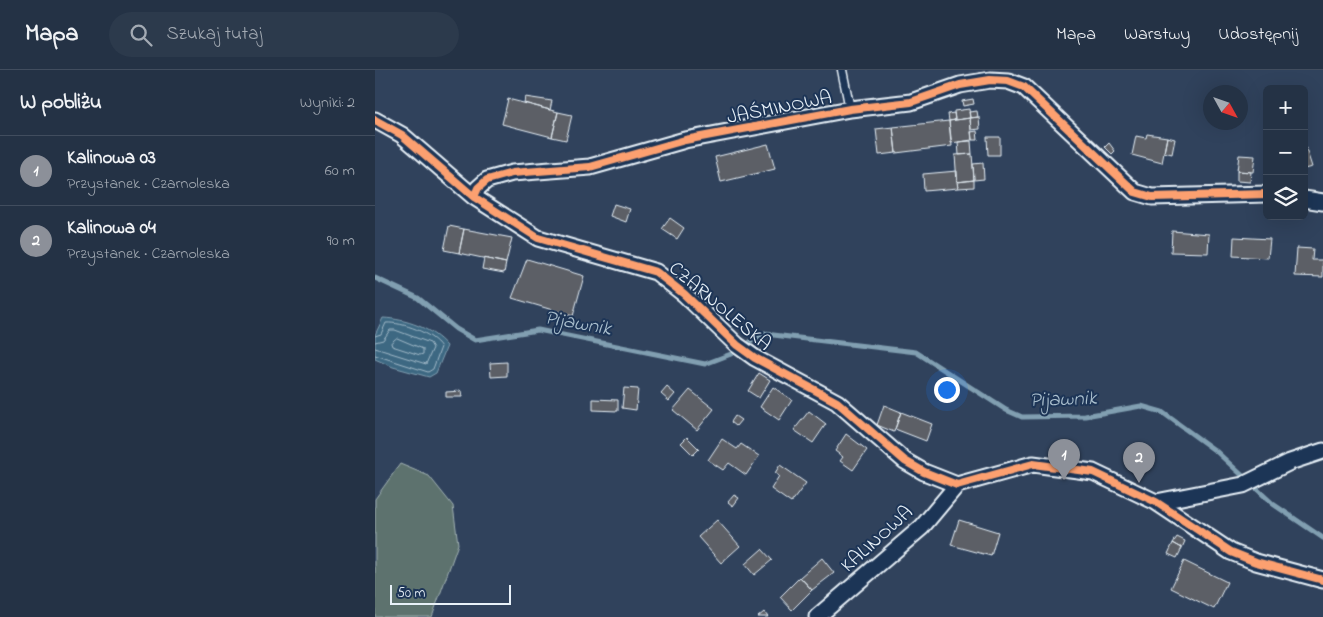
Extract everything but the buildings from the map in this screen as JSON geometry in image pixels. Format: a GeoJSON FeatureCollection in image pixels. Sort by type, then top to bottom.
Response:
{"type":"FeatureCollection","features":[{"type":"Feature","properties":{"kind":"street","name":"JAŚMINOWA"},"geometry":{"type":"LineString","coordinates":[[474,197],[478,188],[487,180],[511,174],[590,167],[685,140],[850,109],[911,102],[960,85],[990,80],[1008,81],[1024,87],[1135,192],[1153,197],[1263,194]]}},
{"type":"Feature","properties":{"kind":"street","name":"CZARNOLESKA"},"geometry":{"type":"LineString","coordinates":[[375,120],[402,136],[474,197],[538,238],[656,272],[684,294],[737,345],[755,358],[837,402],[905,461],[924,472],[957,485]]}},
{"type":"Feature","properties":{"kind":"street"},"geometry":{"type":"LineString","coordinates":[[1308,200],[1323,202]]}},
{"type":"Feature","properties":{"kind":"street"},"geometry":{"type":"LineString","coordinates":[[1155,502],[1243,485],[1290,462],[1323,451]]}},
{"type":"Feature","properties":{"kind":"street"},"geometry":{"type":"LineString","coordinates":[[957,485],[1033,464],[1093,472],[1155,502],[1231,552],[1256,562],[1323,580]]}},
{"type":"Feature","properties":{"kind":"street","name":"KALINOWA"},"geometry":{"type":"LineString","coordinates":[[817,617],[921,527],[957,485]]}},
{"type":"Feature","properties":{"kind":"lane"},"geometry":{"type":"LineString","coordinates":[[842,70],[850,109]]}},
{"type":"Feature","properties":{"kind":"green space"},"geometry":{"type":"Polygon","coordinates":[[[400,464],[429,476],[453,506],[458,544],[432,617],[375,617],[375,499],[400,464]]]}},
{"type":"Feature","properties":{"kind":"water"},"geometry":{"type":"Polygon","coordinates":[[[383,318],[401,320],[426,329],[447,346],[436,373],[429,377],[393,367],[375,359],[375,335],[383,318]]]}},
{"type":"Feature","properties":{"kind":"waterway","name":"Pijawnik"},"geometry":{"type":"LineString","coordinates":[[375,278],[418,298],[456,329],[475,340],[538,330],[705,364],[731,354]]}},
{"type":"Feature","properties":{"kind":"waterway","name":"Pijawnik"},"geometry":{"type":"LineString","coordinates":[[750,342],[765,334],[916,352],[1006,410],[1022,417],[1085,416],[1141,406],[1162,412],[1217,452],[1273,504],[1323,538]]}},
{"type":"Feature","properties":{"kind":"cycle path"},"geometry":{"type":"LineString","coordinates":[[474,197],[478,188],[487,180],[512,173],[590,167],[685,140],[850,109],[911,102],[960,85],[990,80],[1008,81],[1024,87],[1135,192],[1152,197],[1263,194]]}},
{"type":"Feature","properties":{"kind":"cycle path"},"geometry":{"type":"LineString","coordinates":[[375,120],[402,135],[474,197],[538,238],[656,272],[684,294],[737,345],[755,358],[837,402],[905,461],[924,472],[957,485],[1033,464],[1093,472],[1156,502],[1231,552],[1256,562],[1323,580]]}},
{"type":"Feature","properties":{"kind":"place","name":"Kalinowa 03"},"geometry":{"type":"Point","coordinates":[1064,480]}},
{"type":"Feature","properties":{"kind":"place","name":"Kalinowa 04"},"geometry":{"type":"Point","coordinates":[1139,483]}}]}
